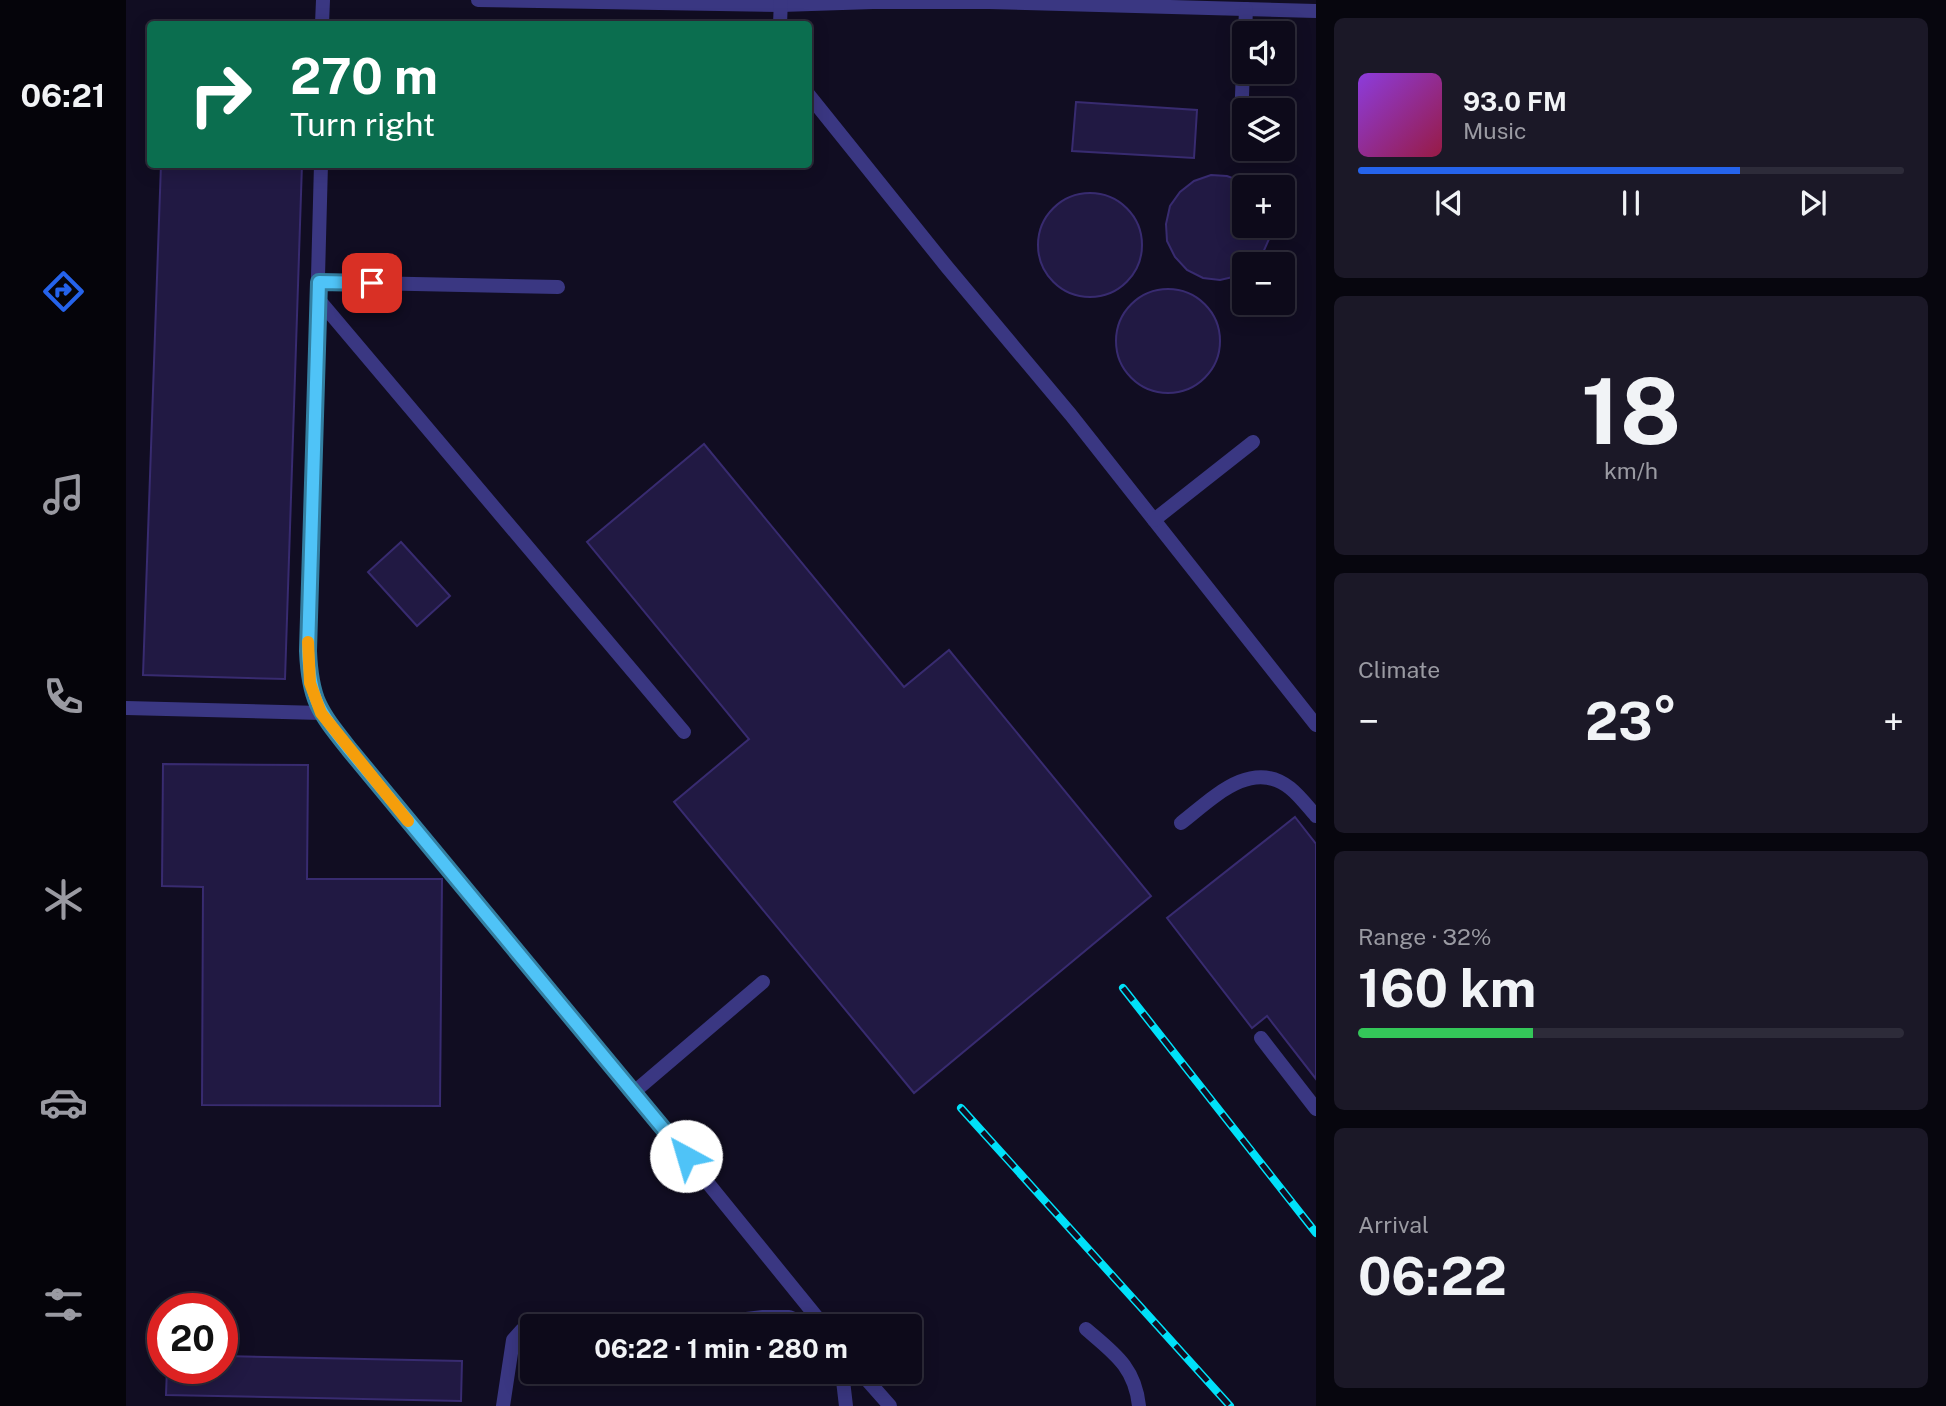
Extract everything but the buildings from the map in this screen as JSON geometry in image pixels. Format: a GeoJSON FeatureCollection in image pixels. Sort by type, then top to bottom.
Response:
{"type":"FeatureCollection","features":[{"type":"Feature","properties":{"kind":"lane"},"geometry":{"type":"LineString","coordinates":[[323,0],[323,21]]}},
{"type":"Feature","properties":{"kind":"lane"},"geometry":{"type":"LineString","coordinates":[[478,0],[989,2],[1316,11]]}},
{"type":"Feature","properties":{"kind":"lane"},"geometry":{"type":"LineString","coordinates":[[780,21],[781,2]]}},
{"type":"Feature","properties":{"kind":"lane"},"geometry":{"type":"LineString","coordinates":[[1246,9],[1246,21]]}},
{"type":"Feature","properties":{"kind":"lane"},"geometry":{"type":"LineString","coordinates":[[812,98],[1154,520],[1311,708],[1316,725]]}},
{"type":"Feature","properties":{"kind":"lane"},"geometry":{"type":"LineString","coordinates":[[321,168],[308,651],[310,683],[321,713],[814,1314]]}},
{"type":"Feature","properties":{"kind":"lane"},"geometry":{"type":"LineString","coordinates":[[319,282],[558,287]]}},
{"type":"Feature","properties":{"kind":"lane"},"geometry":{"type":"LineString","coordinates":[[319,300],[684,732]]}},
{"type":"Feature","properties":{"kind":"lane"},"geometry":{"type":"LineString","coordinates":[[1154,520],[1252,442]]}},
{"type":"Feature","properties":{"kind":"lane"},"geometry":{"type":"LineString","coordinates":[[126,708],[321,713]]}},
{"type":"Feature","properties":{"kind":"lane"},"geometry":{"type":"LineString","coordinates":[[1181,824],[1237,782],[1257,776],[1279,781],[1316,816]]}},
{"type":"Feature","properties":{"kind":"lane"},"geometry":{"type":"LineString","coordinates":[[634,1092],[763,982]]}},
{"type":"Feature","properties":{"kind":"lane"},"geometry":{"type":"LineString","coordinates":[[1261,1038],[1316,1109]]}},
{"type":"Feature","properties":{"kind":"lane"},"geometry":{"type":"LineString","coordinates":[[1086,1329],[1126,1365],[1133,1377],[1139,1406]]}},
{"type":"Feature","properties":{"kind":"lane"},"geometry":{"type":"LineString","coordinates":[[503,1406],[513,1339],[520,1332]]}},
{"type":"Feature","properties":{"kind":"lane"},"geometry":{"type":"LineString","coordinates":[[843,1384],[846,1406]]}},
{"type":"Feature","properties":{"kind":"lane"},"geometry":{"type":"LineString","coordinates":[[871,1384],[890,1406]]}},
{"type":"Feature","properties":{"kind":"railway"},"geometry":{"type":"LineString","coordinates":[[1123,988],[1316,1233]]}},
{"type":"Feature","properties":{"kind":"railway"},"geometry":{"type":"LineString","coordinates":[[961,1108],[1230,1406]]}},
{"type":"Feature","properties":{"kind":"slow traffic"},"geometry":{"type":"LineString","coordinates":[[308,642],[310,683],[321,713],[408,821]]}},
{"type":"Feature","properties":{"kind":"route"},"geometry":{"type":"LineString","coordinates":[[372,283],[319,282],[308,651],[314,699],[321,713],[349,749],[686,1156]]}}]}
